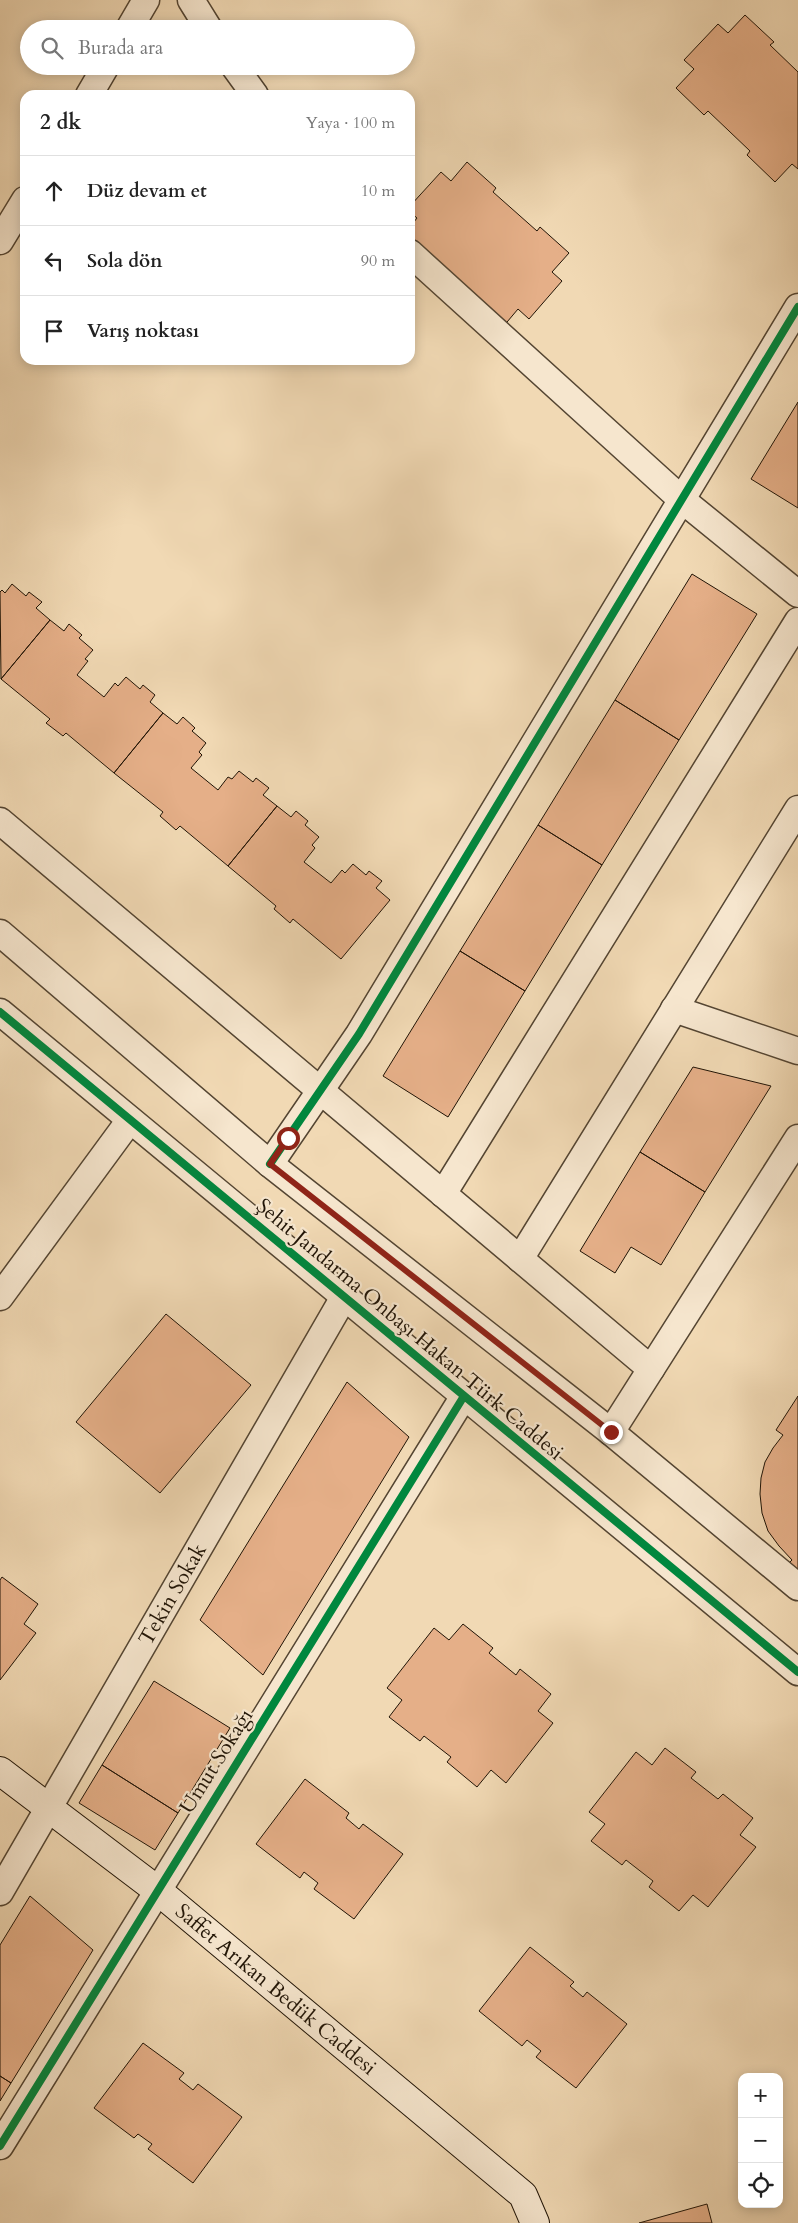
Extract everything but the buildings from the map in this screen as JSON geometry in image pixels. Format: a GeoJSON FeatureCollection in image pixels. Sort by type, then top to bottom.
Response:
{"type":"FeatureCollection","features":[{"type":"Feature","properties":{"kind":"street"},"geometry":{"type":"LineString","coordinates":[[134,20],[146,0]]}},
{"type":"Feature","properties":{"kind":"street"},"geometry":{"type":"LineString","coordinates":[[192,0],[204,20]]}},
{"type":"Feature","properties":{"kind":"street"},"geometry":{"type":"LineString","coordinates":[[91,90],[100,75]]}},
{"type":"Feature","properties":{"kind":"street"},"geometry":{"type":"LineString","coordinates":[[241,75],[251,90]]}},
{"type":"Feature","properties":{"kind":"street"},"geometry":{"type":"LineString","coordinates":[[0,241],[20,208]]}},
{"type":"Feature","properties":{"kind":"street"},"geometry":{"type":"LineString","coordinates":[[415,258],[681,499],[798,594]]}},
{"type":"Feature","properties":{"kind":"street"},"geometry":{"type":"LineString","coordinates":[[270,1164],[359,1034],[798,307]]}},
{"type":"Feature","properties":{"kind":"street"},"geometry":{"type":"LineString","coordinates":[[443,1194],[798,621]]}},
{"type":"Feature","properties":{"kind":"street"},"geometry":{"type":"LineString","coordinates":[[520,1258],[798,809]]}},
{"type":"Feature","properties":{"kind":"street"},"geometry":{"type":"LineString","coordinates":[[0,821],[651,1369]]}},
{"type":"Feature","properties":{"kind":"street","name":"Şehit Jandarma Onbaşı Hakan Türk Caddesi"},"geometry":{"type":"LineString","coordinates":[[0,933],[270,1164],[611,1432],[798,1586]]}},
{"type":"Feature","properties":{"kind":"street"},"geometry":{"type":"LineString","coordinates":[[674,1009],[798,1051]]}},
{"type":"Feature","properties":{"kind":"street","name":"Şehit Jandarma Onbaşı Hakan Türk Caddesi"},"geometry":{"type":"LineString","coordinates":[[0,1012],[798,1672]]}},
{"type":"Feature","properties":{"kind":"street"},"geometry":{"type":"LineString","coordinates":[[0,1297],[130,1120]]}},
{"type":"Feature","properties":{"kind":"street"},"geometry":{"type":"LineString","coordinates":[[611,1432],[798,1138]]}},
{"type":"Feature","properties":{"kind":"street","name":"Tekin Sokak"},"geometry":{"type":"LineString","coordinates":[[0,1892],[344,1297]]}},
{"type":"Feature","properties":{"kind":"street","name":"Umut Sokağı"},"geometry":{"type":"LineString","coordinates":[[0,2146],[464,1396]]}},
{"type":"Feature","properties":{"kind":"street","name":"Saffet Arıkan Bedük Caddesi"},"geometry":{"type":"LineString","coordinates":[[0,1770],[157,1890],[523,2194],[535,2223]]}},
{"type":"Feature","properties":{"kind":"cycle path"},"geometry":{"type":"LineString","coordinates":[[270,1164],[359,1034],[798,307]]}},
{"type":"Feature","properties":{"kind":"cycle path"},"geometry":{"type":"LineString","coordinates":[[0,1012],[798,1672]]}},
{"type":"Feature","properties":{"kind":"cycle path"},"geometry":{"type":"LineString","coordinates":[[0,2146],[464,1396]]}},
{"type":"Feature","properties":{"kind":"route"},"geometry":{"type":"LineString","coordinates":[[288,1138],[270,1164],[611,1432]]}}]}
